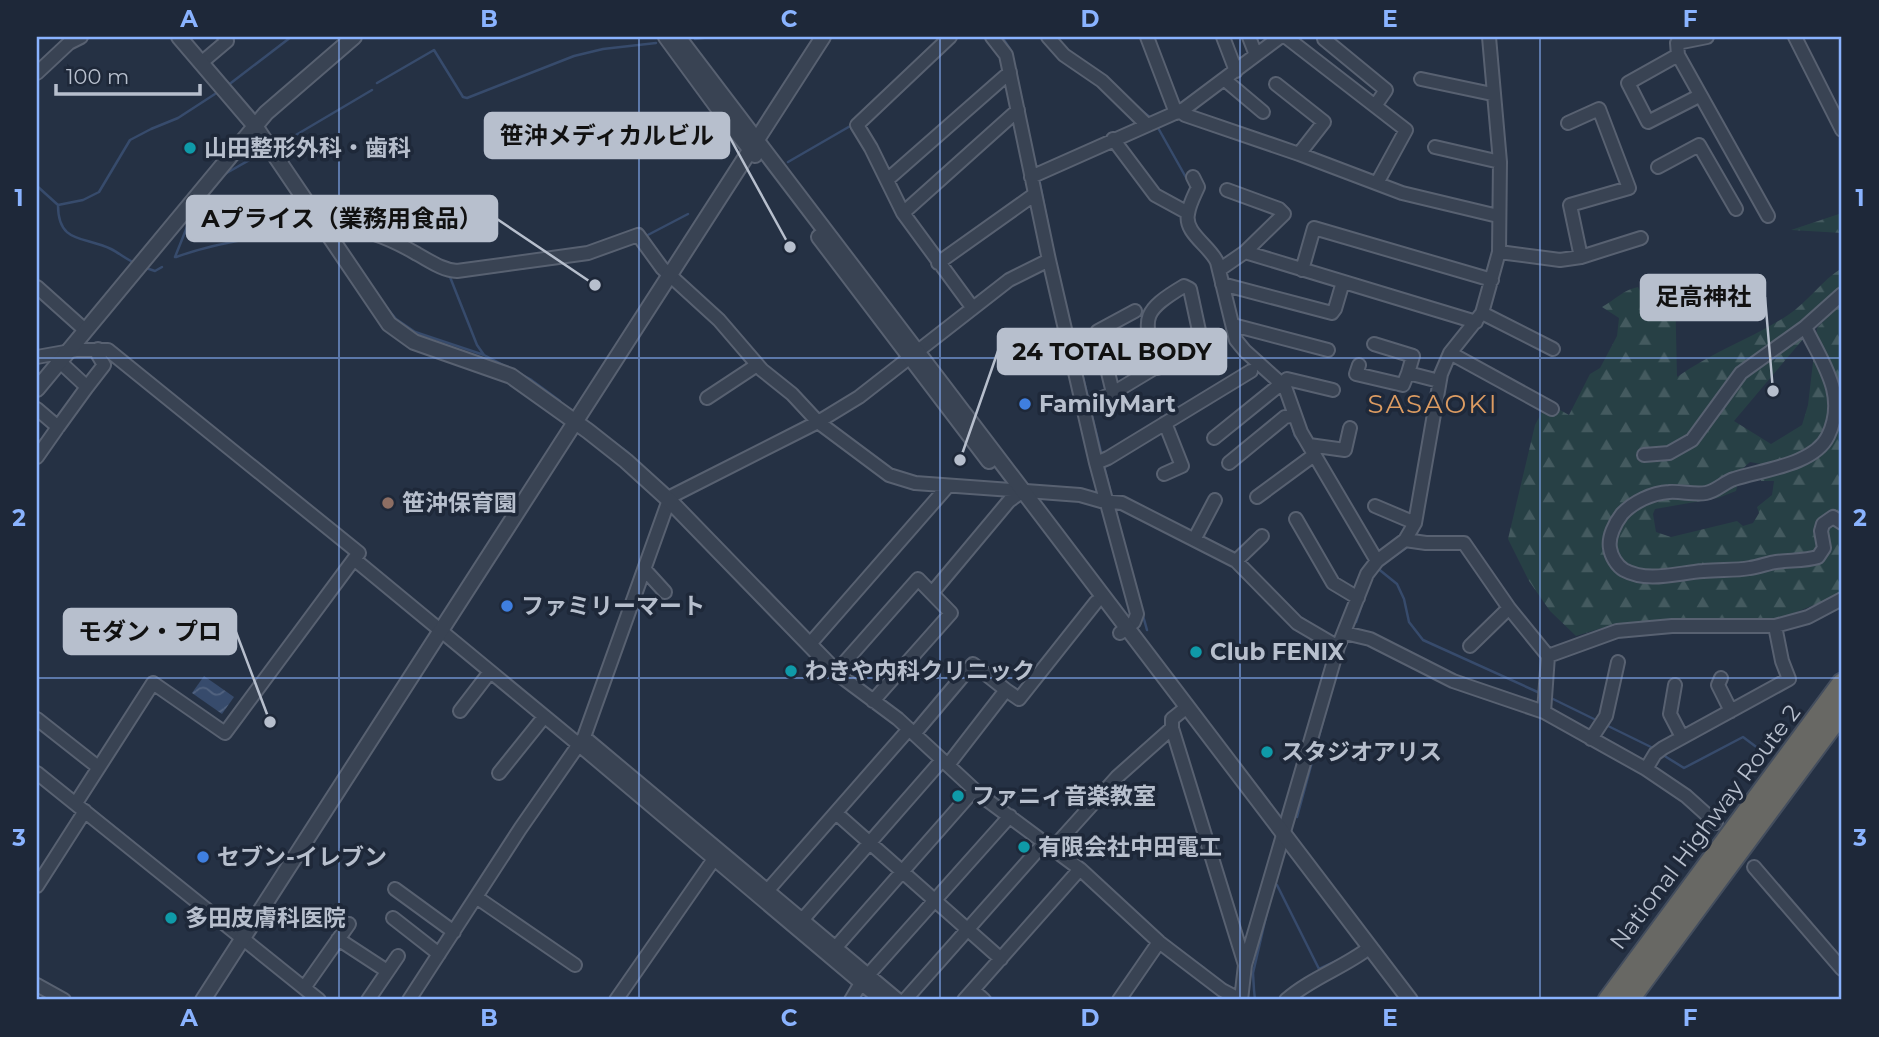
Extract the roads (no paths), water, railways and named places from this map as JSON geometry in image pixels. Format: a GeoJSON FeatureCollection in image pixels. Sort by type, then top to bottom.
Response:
{"type":"FeatureCollection","features":[{"type":"Feature","properties":{"kind":"highway","name":"National Highway Route 2"},"geometry":{"type":"LineString","coordinates":[[1629,1000],[1656,949],[1842,683]]}},
{"type":"Feature","properties":{"kind":"highway","name":"National Highway Route 2"},"geometry":{"type":"LineString","coordinates":[[1608,1000],[1656,949],[1842,714]]}},
{"type":"Feature","properties":{"kind":"highway"},"geometry":{"type":"LineString","coordinates":[[1641,1000],[1781,810],[1842,714]]}},
{"type":"Feature","properties":{"kind":"highway"},"geometry":{"type":"LineString","coordinates":[[1596,1000],[1740,807],[1765,776],[1785,762]]}},
{"type":"Feature","properties":{"kind":"street"},"geometry":{"type":"LineString","coordinates":[[37,73],[69,43],[81,37]]}},
{"type":"Feature","properties":{"kind":"street"},"geometry":{"type":"LineString","coordinates":[[179,37],[255,126],[389,324],[415,342],[511,376],[626,461],[669,500],[838,673],[912,731],[974,790],[1080,869],[1159,942],[1222,990],[1241,1000],[1245,965],[1338,647],[1357,598],[1375,564],[1405,540],[1415,523],[1439,381],[1453,355],[1483,317],[1502,252],[1498,216],[1500,162],[1489,37]]}},
{"type":"Feature","properties":{"kind":"street"},"geometry":{"type":"LineString","coordinates":[[201,63],[228,41],[224,37]]}},
{"type":"Feature","properties":{"kind":"street"},"geometry":{"type":"LineString","coordinates":[[37,389],[266,113],[355,37]]}},
{"type":"Feature","properties":{"kind":"street"},"geometry":{"type":"LineString","coordinates":[[666,37],[754,146]]}},
{"type":"Feature","properties":{"kind":"street"},"geometry":{"type":"LineString","coordinates":[[678,37],[797,208],[913,354],[1282,839],[1366,951],[1398,1000]]}},
{"type":"Feature","properties":{"kind":"street"},"geometry":{"type":"LineString","coordinates":[[203,1000],[823,37]]}},
{"type":"Feature","properties":{"kind":"street"},"geometry":{"type":"LineString","coordinates":[[950,37],[857,125],[903,213],[972,307]]}},
{"type":"Feature","properties":{"kind":"street"},"geometry":{"type":"LineString","coordinates":[[992,37],[1006,55],[1035,175],[1035,194],[1049,260],[1088,406],[1107,500],[1137,614],[1136,619],[1123,631]]}},
{"type":"Feature","properties":{"kind":"street"},"geometry":{"type":"LineString","coordinates":[[1048,37],[1064,55],[1152,122]]}},
{"type":"Feature","properties":{"kind":"street"},"geometry":{"type":"LineString","coordinates":[[1147,37],[1178,112],[1402,193],[1498,216]]}},
{"type":"Feature","properties":{"kind":"street"},"geometry":{"type":"LineString","coordinates":[[1223,37],[1236,71]]}},
{"type":"Feature","properties":{"kind":"street"},"geometry":{"type":"LineString","coordinates":[[1249,37],[1256,55]]}},
{"type":"Feature","properties":{"kind":"street"},"geometry":{"type":"LineString","coordinates":[[1035,175],[1178,112],[1280,37]]}},
{"type":"Feature","properties":{"kind":"street"},"geometry":{"type":"LineString","coordinates":[[1286,37],[1406,130],[1377,184]]}},
{"type":"Feature","properties":{"kind":"street"},"geometry":{"type":"LineString","coordinates":[[1707,37],[1677,43],[1678,55],[1768,216]]}},
{"type":"Feature","properties":{"kind":"street"},"geometry":{"type":"LineString","coordinates":[[1795,37],[1842,130]]}},
{"type":"Feature","properties":{"kind":"street"},"geometry":{"type":"LineString","coordinates":[[1324,39],[1387,90],[1376,106]]}},
{"type":"Feature","properties":{"kind":"street"},"geometry":{"type":"LineString","coordinates":[[1678,55],[1628,83],[1643,113],[1648,122],[1699,96]]}},
{"type":"Feature","properties":{"kind":"street"},"geometry":{"type":"LineString","coordinates":[[887,180],[1010,72]]}},
{"type":"Feature","properties":{"kind":"street"},"geometry":{"type":"LineString","coordinates":[[1421,79],[1492,94]]}},
{"type":"Feature","properties":{"kind":"street"},"geometry":{"type":"LineString","coordinates":[[1225,80],[1263,112]]}},
{"type":"Feature","properties":{"kind":"street"},"geometry":{"type":"LineString","coordinates":[[1276,83],[1325,122],[1299,154]]}},
{"type":"Feature","properties":{"kind":"street"},"geometry":{"type":"LineString","coordinates":[[1568,122],[1599,109],[1629,188],[1570,205],[1581,257]]}},
{"type":"Feature","properties":{"kind":"street"},"geometry":{"type":"LineString","coordinates":[[903,213],[1018,110]]}},
{"type":"Feature","properties":{"kind":"street"},"geometry":{"type":"LineString","coordinates":[[1658,167],[1720,134]]}},
{"type":"Feature","properties":{"kind":"street"},"geometry":{"type":"LineString","coordinates":[[1113,139],[1154,195],[1184,211],[1188,225],[1214,255],[1240,346],[1278,386],[1285,387],[1290,416],[1375,564]]}},
{"type":"Feature","properties":{"kind":"street"},"geometry":{"type":"LineString","coordinates":[[1699,145],[1736,209]]}},
{"type":"Feature","properties":{"kind":"street"},"geometry":{"type":"LineString","coordinates":[[1435,147],[1500,162]]}},
{"type":"Feature","properties":{"kind":"street"},"geometry":{"type":"LineString","coordinates":[[1184,211],[1198,187],[1193,177]]}},
{"type":"Feature","properties":{"kind":"street"},"geometry":{"type":"LineString","coordinates":[[1220,270],[1245,252],[1284,214],[1279,209],[1227,190]]}},
{"type":"Feature","properties":{"kind":"street"},"geometry":{"type":"LineString","coordinates":[[938,263],[1035,194]]}},
{"type":"Feature","properties":{"kind":"street"},"geometry":{"type":"LineString","coordinates":[[324,229],[340,228],[371,233],[398,243],[442,268],[457,271],[588,253],[638,235],[670,276],[719,320],[757,365],[889,475],[915,483],[1080,495],[1122,503],[1236,561],[1297,623],[1338,647]]}},
{"type":"Feature","properties":{"kind":"street"},"geometry":{"type":"LineString","coordinates":[[1302,270],[1314,228],[1492,280]]}},
{"type":"Feature","properties":{"kind":"street"},"geometry":{"type":"LineString","coordinates":[[1502,252],[1560,260],[1581,257],[1641,238]]}},
{"type":"Feature","properties":{"kind":"street"},"geometry":{"type":"LineString","coordinates":[[1245,252],[1343,282],[1483,317],[1553,349]]}},
{"type":"Feature","properties":{"kind":"street"},"geometry":{"type":"LineString","coordinates":[[409,1000],[581,740],[669,500],[675,494],[821,420],[859,397],[1009,279],[1049,260]]}},
{"type":"Feature","properties":{"kind":"street"},"geometry":{"type":"LineString","coordinates":[[1222,284],[1332,313],[1343,282]]}},
{"type":"Feature","properties":{"kind":"street"},"geometry":{"type":"LineString","coordinates":[[1088,406],[1157,368],[1201,340],[1190,289],[1184,286],[1157,302],[1146,324],[1157,368]]}},
{"type":"Feature","properties":{"kind":"street"},"geometry":{"type":"LineString","coordinates":[[37,287],[85,330]]}},
{"type":"Feature","properties":{"kind":"street"},"geometry":{"type":"LineString","coordinates":[[1644,455],[1669,453],[1692,440],[1741,373],[1804,327],[1842,294]]}},
{"type":"Feature","properties":{"kind":"street"},"geometry":{"type":"LineString","coordinates":[[1113,393],[1098,331],[1135,311]]}},
{"type":"Feature","properties":{"kind":"street"},"geometry":{"type":"LineString","coordinates":[[1233,325],[1328,350]]}},
{"type":"Feature","properties":{"kind":"street"},"geometry":{"type":"LineString","coordinates":[[1804,327],[1835,387],[1837,400],[1828,436],[1823,443],[1817,449],[1780,468],[1732,480],[1711,492],[1669,492],[1641,500],[1620,516],[1609,542],[1610,552],[1616,563],[1625,570],[1661,577],[1704,570],[1751,568],[1818,557],[1824,548],[1821,531],[1823,524],[1833,517],[1842,523]]}},
{"type":"Feature","properties":{"kind":"street"},"geometry":{"type":"LineString","coordinates":[[1359,365],[1356,374],[1403,385],[1413,356],[1374,344]]}},
{"type":"Feature","properties":{"kind":"street"},"geometry":{"type":"LineString","coordinates":[[37,357],[108,350],[115,354],[359,553],[225,733],[153,683],[98,767],[80,807],[37,886]]}},
{"type":"Feature","properties":{"kind":"street"},"geometry":{"type":"LineString","coordinates":[[37,457],[85,385],[104,365],[98,352]]}},
{"type":"Feature","properties":{"kind":"street"},"geometry":{"type":"LineString","coordinates":[[1453,355],[1552,409]]}},
{"type":"Feature","properties":{"kind":"street"},"geometry":{"type":"LineString","coordinates":[[63,356],[85,385]]}},
{"type":"Feature","properties":{"kind":"street"},"geometry":{"type":"LineString","coordinates":[[707,398],[757,365]]}},
{"type":"Feature","properties":{"kind":"street"},"geometry":{"type":"LineString","coordinates":[[1100,461],[1251,371]]}},
{"type":"Feature","properties":{"kind":"street"},"geometry":{"type":"LineString","coordinates":[[1408,373],[1439,381]]}},
{"type":"Feature","properties":{"kind":"street"},"geometry":{"type":"LineString","coordinates":[[1214,438],[1287,379],[1333,390]]}},
{"type":"Feature","properties":{"kind":"street"},"geometry":{"type":"LineString","coordinates":[[37,409],[58,427]]}},
{"type":"Feature","properties":{"kind":"street"},"geometry":{"type":"LineString","coordinates":[[1229,463],[1290,416]]}},
{"type":"Feature","properties":{"kind":"street"},"geometry":{"type":"LineString","coordinates":[[1164,474],[1182,466],[1165,423]]}},
{"type":"Feature","properties":{"kind":"street"},"geometry":{"type":"LineString","coordinates":[[1258,497],[1311,454],[1345,450],[1350,428]]}},
{"type":"Feature","properties":{"kind":"street"},"geometry":{"type":"LineString","coordinates":[[808,645],[948,486]]}},
{"type":"Feature","properties":{"kind":"street"},"geometry":{"type":"LineString","coordinates":[[932,593],[1016,492]]}},
{"type":"Feature","properties":{"kind":"street"},"geometry":{"type":"LineString","coordinates":[[1016,492],[1096,603],[1123,631]]}},
{"type":"Feature","properties":{"kind":"street"},"geometry":{"type":"LineString","coordinates":[[1195,538],[1213,504],[1222,517]]}},
{"type":"Feature","properties":{"kind":"street"},"geometry":{"type":"LineString","coordinates":[[1375,506],[1415,523]]}},
{"type":"Feature","properties":{"kind":"street"},"geometry":{"type":"LineString","coordinates":[[1296,519],[1333,583],[1357,598]]}},
{"type":"Feature","properties":{"kind":"street"},"geometry":{"type":"LineString","coordinates":[[1236,561],[1262,536]]}},
{"type":"Feature","properties":{"kind":"street"},"geometry":{"type":"LineString","coordinates":[[1405,540],[1464,543],[1509,608],[1548,656],[1544,712]]}},
{"type":"Feature","properties":{"kind":"street"},"geometry":{"type":"LineString","coordinates":[[352,562],[441,631],[544,717],[581,740],[768,890],[836,947],[881,1000]]}},
{"type":"Feature","properties":{"kind":"street"},"geometry":{"type":"LineString","coordinates":[[645,570],[666,592]]}},
{"type":"Feature","properties":{"kind":"street"},"geometry":{"type":"LineString","coordinates":[[838,673],[918,579],[951,613],[873,701]]}},
{"type":"Feature","properties":{"kind":"street"},"geometry":{"type":"LineString","coordinates":[[1548,656],[1600,635],[1629,629],[1672,626],[1775,626],[1808,617],[1842,599]]}},
{"type":"Feature","properties":{"kind":"street"},"geometry":{"type":"LineString","coordinates":[[768,890],[973,664],[1019,699],[1096,603]]}},
{"type":"Feature","properties":{"kind":"street"},"geometry":{"type":"LineString","coordinates":[[1470,646],[1509,608]]}},
{"type":"Feature","properties":{"kind":"street"},"geometry":{"type":"LineString","coordinates":[[1646,769],[1658,751],[1789,679],[1782,661],[1775,626]]}},
{"type":"Feature","properties":{"kind":"street"},"geometry":{"type":"LineString","coordinates":[[1345,633],[1370,639],[1453,681],[1544,712],[1646,769],[1686,796],[1716,823]]}},
{"type":"Feature","properties":{"kind":"street"},"geometry":{"type":"LineString","coordinates":[[1591,739],[1606,716],[1618,662]]}},
{"type":"Feature","properties":{"kind":"street"},"geometry":{"type":"LineString","coordinates":[[460,711],[490,672]]}},
{"type":"Feature","properties":{"kind":"street"},"geometry":{"type":"LineString","coordinates":[[1721,678],[1718,685],[1731,710]]}},
{"type":"Feature","properties":{"kind":"street"},"geometry":{"type":"LineString","coordinates":[[1675,685],[1670,714],[1682,737]]}},
{"type":"Feature","properties":{"kind":"street"},"geometry":{"type":"LineString","coordinates":[[803,919],[869,842],[945,763],[1006,690]]}},
{"type":"Feature","properties":{"kind":"street"},"geometry":{"type":"LineString","coordinates":[[1183,709],[1172,719],[1172,728],[1245,965]]}},
{"type":"Feature","properties":{"kind":"street"},"geometry":{"type":"LineString","coordinates":[[499,773],[544,717]]}},
{"type":"Feature","properties":{"kind":"street"},"geometry":{"type":"LineString","coordinates":[[37,719],[98,767]]}},
{"type":"Feature","properties":{"kind":"street"},"geometry":{"type":"LineString","coordinates":[[905,1000],[967,929],[1049,845],[1117,777],[1172,728]]}},
{"type":"Feature","properties":{"kind":"street"},"geometry":{"type":"LineString","coordinates":[[581,740],[714,859],[865,979],[898,1000]]}},
{"type":"Feature","properties":{"kind":"street"},"geometry":{"type":"LineString","coordinates":[[37,772],[242,940],[306,985],[319,1000]]}},
{"type":"Feature","properties":{"kind":"street"},"geometry":{"type":"LineString","coordinates":[[836,947],[974,790]]}},
{"type":"Feature","properties":{"kind":"street"},"geometry":{"type":"LineString","coordinates":[[836,813],[1001,959]]}},
{"type":"Feature","properties":{"kind":"street"},"geometry":{"type":"LineString","coordinates":[[851,1000],[865,979],[1010,816]]}},
{"type":"Feature","properties":{"kind":"street"},"geometry":{"type":"LineString","coordinates":[[619,999],[714,859]]}},
{"type":"Feature","properties":{"kind":"street"},"geometry":{"type":"LineString","coordinates":[[1754,867],[1842,969]]}},
{"type":"Feature","properties":{"kind":"street"},"geometry":{"type":"LineString","coordinates":[[984,1000],[969,995],[1080,869]]}},
{"type":"Feature","properties":{"kind":"street"},"geometry":{"type":"LineString","coordinates":[[395,890],[454,932]]}},
{"type":"Feature","properties":{"kind":"street"},"geometry":{"type":"LineString","coordinates":[[476,897],[575,965]]}},
{"type":"Feature","properties":{"kind":"street"},"geometry":{"type":"LineString","coordinates":[[393,918],[439,954]]}},
{"type":"Feature","properties":{"kind":"street"},"geometry":{"type":"LineString","coordinates":[[306,985],[349,924]]}},
{"type":"Feature","properties":{"kind":"street"},"geometry":{"type":"LineString","coordinates":[[338,939],[387,971]]}},
{"type":"Feature","properties":{"kind":"street"},"geometry":{"type":"LineString","coordinates":[[1119,1000],[1159,942]]}},
{"type":"Feature","properties":{"kind":"street"},"geometry":{"type":"LineString","coordinates":[[1286,1000],[1302,986],[1366,951]]}},
{"type":"Feature","properties":{"kind":"street"},"geometry":{"type":"LineString","coordinates":[[1366,951],[1410,1000]]}},
{"type":"Feature","properties":{"kind":"street"},"geometry":{"type":"LineString","coordinates":[[368,1000],[398,956]]}},
{"type":"Feature","properties":{"kind":"street"},"geometry":{"type":"LineString","coordinates":[[37,985],[64,1000]]}},
{"type":"Feature","properties":{"kind":"water"},"geometry":{"type":"Polygon","coordinates":[[[204,676],[234,697],[222,714],[192,693],[204,676]]]}},
{"type":"Feature","properties":{"kind":"waterway"},"geometry":{"type":"LineString","coordinates":[[227,86],[291,37]]}},
{"type":"Feature","properties":{"kind":"waterway"},"geometry":{"type":"LineString","coordinates":[[695,39],[711,37]]}},
{"type":"Feature","properties":{"kind":"waterway"},"geometry":{"type":"LineString","coordinates":[[1002,37],[1010,49],[1022,101]]}},
{"type":"Feature","properties":{"kind":"waterway"},"geometry":{"type":"LineString","coordinates":[[377,83],[434,50],[463,97],[467,98],[574,56],[603,49],[656,43]]}},
{"type":"Feature","properties":{"kind":"waterway"},"geometry":{"type":"LineString","coordinates":[[279,145],[372,90]]}},
{"type":"Feature","properties":{"kind":"waterway"},"geometry":{"type":"LineString","coordinates":[[58,205],[83,200],[99,192],[130,140],[178,118],[218,92]]}},
{"type":"Feature","properties":{"kind":"waterway"},"geometry":{"type":"LineString","coordinates":[[1137,107],[1151,118]]}},
{"type":"Feature","properties":{"kind":"waterway"},"geometry":{"type":"LineString","coordinates":[[788,162],[852,125]]}},
{"type":"Feature","properties":{"kind":"waterway"},"geometry":{"type":"LineString","coordinates":[[1157,126],[1188,181]]}},
{"type":"Feature","properties":{"kind":"waterway"},"geometry":{"type":"LineString","coordinates":[[223,175],[260,154]]}},
{"type":"Feature","properties":{"kind":"waterway"},"geometry":{"type":"LineString","coordinates":[[1039,179],[1050,235]]}},
{"type":"Feature","properties":{"kind":"waterway"},"geometry":{"type":"LineString","coordinates":[[37,186],[58,205],[59,218],[68,233],[111,249],[135,263]]}},
{"type":"Feature","properties":{"kind":"waterway"},"geometry":{"type":"LineString","coordinates":[[175,257],[193,212]]}},
{"type":"Feature","properties":{"kind":"waterway"},"geometry":{"type":"LineString","coordinates":[[644,237],[688,214]]}},
{"type":"Feature","properties":{"kind":"waterway"},"geometry":{"type":"LineString","coordinates":[[176,257],[242,240],[310,232]]}},
{"type":"Feature","properties":{"kind":"waterway"},"geometry":{"type":"LineString","coordinates":[[599,255],[612,251]]}},
{"type":"Feature","properties":{"kind":"waterway"},"geometry":{"type":"LineString","coordinates":[[495,272],[575,261]]}},
{"type":"Feature","properties":{"kind":"waterway"},"geometry":{"type":"LineString","coordinates":[[1488,313],[1502,262]]}},
{"type":"Feature","properties":{"kind":"waterway"},"geometry":{"type":"LineString","coordinates":[[146,268],[155,271],[162,267]]}},
{"type":"Feature","properties":{"kind":"waterway"},"geometry":{"type":"LineString","coordinates":[[446,275],[450,277],[477,345],[484,355],[530,379],[560,401]]}},
{"type":"Feature","properties":{"kind":"waterway"},"geometry":{"type":"LineString","coordinates":[[386,307],[396,319],[415,332],[484,355]]}},
{"type":"Feature","properties":{"kind":"waterway"},"geometry":{"type":"LineString","coordinates":[[1075,344],[1089,402]]}},
{"type":"Feature","properties":{"kind":"waterway"},"geometry":{"type":"LineString","coordinates":[[1090,408],[1102,456]]}},
{"type":"Feature","properties":{"kind":"waterway"},"geometry":{"type":"LineString","coordinates":[[1290,419],[1295,436],[1302,445]]}},
{"type":"Feature","properties":{"kind":"waterway"},"geometry":{"type":"LineString","coordinates":[[37,445],[48,431]]}},
{"type":"Feature","properties":{"kind":"waterway"},"geometry":{"type":"LineString","coordinates":[[604,435],[663,485]]}},
{"type":"Feature","properties":{"kind":"waterway"},"geometry":{"type":"LineString","coordinates":[[1104,466],[1110,490]]}},
{"type":"Feature","properties":{"kind":"waterway"},"geometry":{"type":"LineString","coordinates":[[719,541],[750,574]]}},
{"type":"Feature","properties":{"kind":"waterway"},"geometry":{"type":"LineString","coordinates":[[1393,557],[1409,546]]}},
{"type":"Feature","properties":{"kind":"waterway"},"geometry":{"type":"LineString","coordinates":[[1371,579],[1384,562]]}},
{"type":"Feature","properties":{"kind":"waterway"},"geometry":{"type":"LineString","coordinates":[[1376,567],[1397,584],[1404,599],[1409,622],[1423,640],[1542,694]]}},
{"type":"Feature","properties":{"kind":"waterway"},"geometry":{"type":"LineString","coordinates":[[1356,622],[1364,598]]}},
{"type":"Feature","properties":{"kind":"waterway"},"geometry":{"type":"LineString","coordinates":[[1142,612],[1147,630]]}},
{"type":"Feature","properties":{"kind":"waterway"},"geometry":{"type":"LineString","coordinates":[[1297,817],[1334,681]]}},
{"type":"Feature","properties":{"kind":"waterway"},"geometry":{"type":"LineString","coordinates":[[1551,698],[1598,721]]}},
{"type":"Feature","properties":{"kind":"waterway"},"geometry":{"type":"LineString","coordinates":[[1604,724],[1655,749]]}},
{"type":"Feature","properties":{"kind":"waterway"},"geometry":{"type":"LineString","coordinates":[[1663,755],[1684,768],[1743,737],[1759,749]]}},
{"type":"Feature","properties":{"kind":"waterway"},"geometry":{"type":"LineString","coordinates":[[82,801],[197,894]]}},
{"type":"Feature","properties":{"kind":"waterway"},"geometry":{"type":"LineString","coordinates":[[1060,846],[1071,855]]}},
{"type":"Feature","properties":{"kind":"waterway"},"geometry":{"type":"LineString","coordinates":[[1277,885],[1319,969],[1345,957]]}},
{"type":"Feature","properties":{"kind":"waterway"},"geometry":{"type":"LineString","coordinates":[[752,899],[798,938]]}},
{"type":"Feature","properties":{"kind":"waterway"},"geometry":{"type":"LineString","coordinates":[[1254,990],[1253,973],[1268,908]]}},
{"type":"Feature","properties":{"kind":"waterway"},"geometry":{"type":"LineString","coordinates":[[1187,956],[1204,968]]}},
{"type":"Feature","properties":{"kind":"waterway"},"geometry":{"type":"LineString","coordinates":[[1254,990],[1255,1000]]}},
{"type":"Feature","properties":{"kind":"place","name":"山田整形外科・歯科"},"geometry":{"type":"Point","coordinates":[190,148]}},
{"type":"Feature","properties":{"kind":"place","name":"笹沖メディカルビル"},"geometry":{"type":"Point","coordinates":[790,247]}},
{"type":"Feature","properties":{"kind":"place","name":"Aプライス（業務用食品）"},"geometry":{"type":"Point","coordinates":[595,285]}},
{"type":"Feature","properties":{"kind":"place","name":"足高神社"},"geometry":{"type":"Point","coordinates":[1773,391]}},
{"type":"Feature","properties":{"kind":"place","name":"FamilyMart"},"geometry":{"type":"Point","coordinates":[1025,404]}},
{"type":"Feature","properties":{"kind":"place","name":"24 TOTAL BODY"},"geometry":{"type":"Point","coordinates":[960,460]}},
{"type":"Feature","properties":{"kind":"place","name":"笹沖保育園"},"geometry":{"type":"Point","coordinates":[388,503]}},
{"type":"Feature","properties":{"kind":"place","name":"ファミリーマート"},"geometry":{"type":"Point","coordinates":[507,606]}},
{"type":"Feature","properties":{"kind":"place","name":"Club FENIX"},"geometry":{"type":"Point","coordinates":[1196,652]}},
{"type":"Feature","properties":{"kind":"place","name":"わきや内科クリニック"},"geometry":{"type":"Point","coordinates":[791,671]}},
{"type":"Feature","properties":{"kind":"place","name":"モダン・プロ"},"geometry":{"type":"Point","coordinates":[270,722]}},
{"type":"Feature","properties":{"kind":"place","name":"スタジオアリス"},"geometry":{"type":"Point","coordinates":[1267,752]}},
{"type":"Feature","properties":{"kind":"place","name":"ファニィ音楽教室"},"geometry":{"type":"Point","coordinates":[958,796]}},
{"type":"Feature","properties":{"kind":"place","name":"有限会社中田電工"},"geometry":{"type":"Point","coordinates":[1024,847]}},
{"type":"Feature","properties":{"kind":"place","name":"セブン-イレブン"},"geometry":{"type":"Point","coordinates":[203,857]}},
{"type":"Feature","properties":{"kind":"place","name":"多田皮膚科医院"},"geometry":{"type":"Point","coordinates":[171,918]}},
{"type":"Feature","properties":{"kind":"district","name":"SASAOKI"},"geometry":{"type":"Point","coordinates":[1433,404]}}]}
